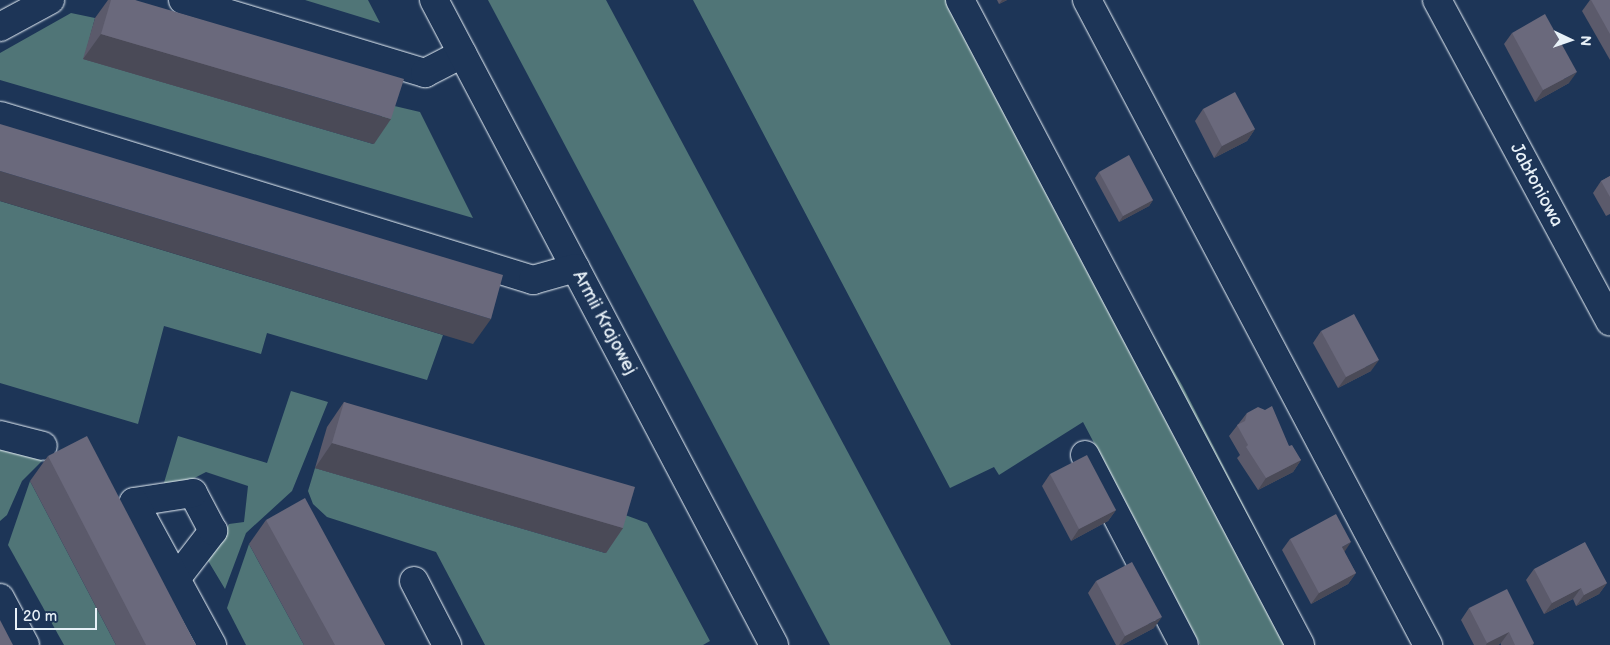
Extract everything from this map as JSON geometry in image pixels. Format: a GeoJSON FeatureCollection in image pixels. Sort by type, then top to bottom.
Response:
{"type":"FeatureCollection","features":[{"type":"Feature","properties":{"kind":"street"},"geometry":{"type":"LineString","coordinates":[[0,27],[50,0]]}},
{"type":"Feature","properties":{"kind":"street"},"geometry":{"type":"LineString","coordinates":[[183,0],[425,73],[462,54]]}},
{"type":"Feature","properties":{"kind":"street","name":"Armii Krajowej"},"geometry":{"type":"LineString","coordinates":[[434,0],[771,644]]}},
{"type":"Feature","properties":{"kind":"street"},"geometry":{"type":"LineString","coordinates":[[960,0],[1300,645]]}},
{"type":"Feature","properties":{"kind":"street"},"geometry":{"type":"LineString","coordinates":[[1088,0],[1428,645]]}},
{"type":"Feature","properties":{"kind":"street","name":"Jabłoniowa"},"geometry":{"type":"LineString","coordinates":[[1437,0],[1610,321]]}},
{"type":"Feature","properties":{"kind":"street"},"geometry":{"type":"LineString","coordinates":[[0,116],[532,280],[574,268]]}},
{"type":"Feature","properties":{"kind":"street"},"geometry":{"type":"LineString","coordinates":[[0,435],[43,446]]}},
{"type":"Feature","properties":{"kind":"street"},"geometry":{"type":"LineString","coordinates":[[1085,455],[1184,645]]}},
{"type":"Feature","properties":{"kind":"street"},"geometry":{"type":"LineString","coordinates":[[176,579],[212,645]]}},
{"type":"Feature","properties":{"kind":"street"},"geometry":{"type":"LineString","coordinates":[[414,581],[447,645]]}},
{"type":"Feature","properties":{"kind":"street"},"geometry":{"type":"LineString","coordinates":[[0,598],[25,645]]}},
{"type":"Feature","properties":{"kind":"green space"},"geometry":{"type":"Polygon","coordinates":[[[305,0],[368,0],[380,23],[305,0]]]}},
{"type":"Feature","properties":{"kind":"green space"},"geometry":{"type":"Polygon","coordinates":[[[488,0],[606,0],[951,645],[830,645],[488,0]]]}},
{"type":"Feature","properties":{"kind":"green space"},"geometry":{"type":"Polygon","coordinates":[[[693,0],[972,0],[1104,251],[1182,385],[1315,645],[1200,645],[1083,422],[999,475],[994,467],[950,488],[693,0]]]}},
{"type":"Feature","properties":{"kind":"green space"},"geometry":{"type":"Polygon","coordinates":[[[71,13],[95,18],[84,59],[373,144],[386,104],[420,112],[473,218],[0,80],[0,53],[71,13]]]}},
{"type":"Feature","properties":{"kind":"green space"},"geometry":{"type":"Polygon","coordinates":[[[0,201],[443,335],[427,380],[267,333],[261,354],[164,326],[138,424],[0,383],[0,201]]]}},
{"type":"Feature","properties":{"kind":"green space"},"geometry":{"type":"Polygon","coordinates":[[[291,391],[328,402],[292,491],[246,533],[225,589],[207,559],[229,524],[244,522],[248,486],[206,472],[160,496],[178,436],[267,463],[291,391]]]}},
{"type":"Feature","properties":{"kind":"green space"},"geometry":{"type":"Polygon","coordinates":[[[0,447],[44,459],[22,481],[7,515],[0,521],[0,447]]]}},
{"type":"Feature","properties":{"kind":"green space"},"geometry":{"type":"Polygon","coordinates":[[[315,468],[605,553],[617,512],[647,523],[710,641],[703,645],[485,645],[436,552],[327,517],[313,504],[308,491],[315,468]]]}},
{"type":"Feature","properties":{"kind":"green space"},"geometry":{"type":"Polygon","coordinates":[[[30,481],[116,645],[64,645],[8,545],[30,481]]]}},
{"type":"Feature","properties":{"kind":"green space"},"geometry":{"type":"Polygon","coordinates":[[[249,544],[304,645],[246,645],[227,608],[249,544]]]}},
{"type":"Feature","properties":{"kind":"building"},"geometry":{"type":"Polygon","coordinates":[[[111,0],[135,0],[404,79],[391,119],[101,34],[111,0]]]}},
{"type":"Feature","properties":{"kind":"building"},"geometry":{"type":"Polygon","coordinates":[[[1591,0],[1610,0],[1610,34],[1591,0]]]}},
{"type":"Feature","properties":{"kind":"building"},"geometry":{"type":"Polygon","coordinates":[[[1545,14],[1577,72],[1543,90],[1512,33],[1545,14]]]}},
{"type":"Feature","properties":{"kind":"building"},"geometry":{"type":"Polygon","coordinates":[[[1235,92],[1255,129],[1222,146],[1203,109],[1235,92]]]}},
{"type":"Feature","properties":{"kind":"building"},"geometry":{"type":"Polygon","coordinates":[[[0,124],[503,275],[491,319],[0,171],[0,124]]]}},
{"type":"Feature","properties":{"kind":"building"},"geometry":{"type":"Polygon","coordinates":[[[1129,155],[1153,200],[1123,216],[1099,172],[1129,155]]]}},
{"type":"Feature","properties":{"kind":"building"},"geometry":{"type":"Polygon","coordinates":[[[1610,176],[1610,197],[1601,181],[1610,176]]]}},
{"type":"Feature","properties":{"kind":"building"},"geometry":{"type":"Polygon","coordinates":[[[1354,314],[1379,360],[1346,377],[1321,331],[1354,314]]]}},
{"type":"Feature","properties":{"kind":"building"},"geometry":{"type":"Polygon","coordinates":[[[344,402],[635,487],[623,528],[332,443],[344,402]]]}},
{"type":"Feature","properties":{"kind":"building"},"geometry":{"type":"Polygon","coordinates":[[[1272,406],[1289,446],[1292,445],[1301,460],[1266,478],[1246,447],[1248,445],[1237,425],[1245,421],[1247,413],[1258,407],[1265,410],[1272,406]]]}},
{"type":"Feature","properties":{"kind":"building"},"geometry":{"type":"Polygon","coordinates":[[[87,436],[196,645],[146,645],[48,456],[87,436]]]}},
{"type":"Feature","properties":{"kind":"building"},"geometry":{"type":"Polygon","coordinates":[[[1087,455],[1116,510],[1079,529],[1050,474],[1087,455]]]}},
{"type":"Feature","properties":{"kind":"building"},"geometry":{"type":"Polygon","coordinates":[[[305,498],[385,645],[335,645],[266,520],[305,498]]]}},
{"type":"Feature","properties":{"kind":"building"},"geometry":{"type":"Polygon","coordinates":[[[1336,514],[1351,542],[1342,547],[1356,573],[1319,593],[1290,539],[1336,514]]]}},
{"type":"Feature","properties":{"kind":"building"},"geometry":{"type":"Polygon","coordinates":[[[1585,542],[1607,583],[1584,595],[1581,588],[1552,603],[1534,569],[1585,542]]]}},
{"type":"Feature","properties":{"kind":"building"},"geometry":{"type":"Polygon","coordinates":[[[1132,562],[1162,617],[1125,636],[1096,581],[1132,562]]]}},
{"type":"Feature","properties":{"kind":"building"},"geometry":{"type":"Polygon","coordinates":[[[1507,589],[1534,643],[1530,645],[1515,645],[1509,632],[1487,643],[1469,608],[1507,589]]]}},
{"type":"Feature","properties":{"kind":"building"},"geometry":{"type":"Polygon","coordinates":[[[0,620],[13,645],[0,645],[0,620]]]}}]}
